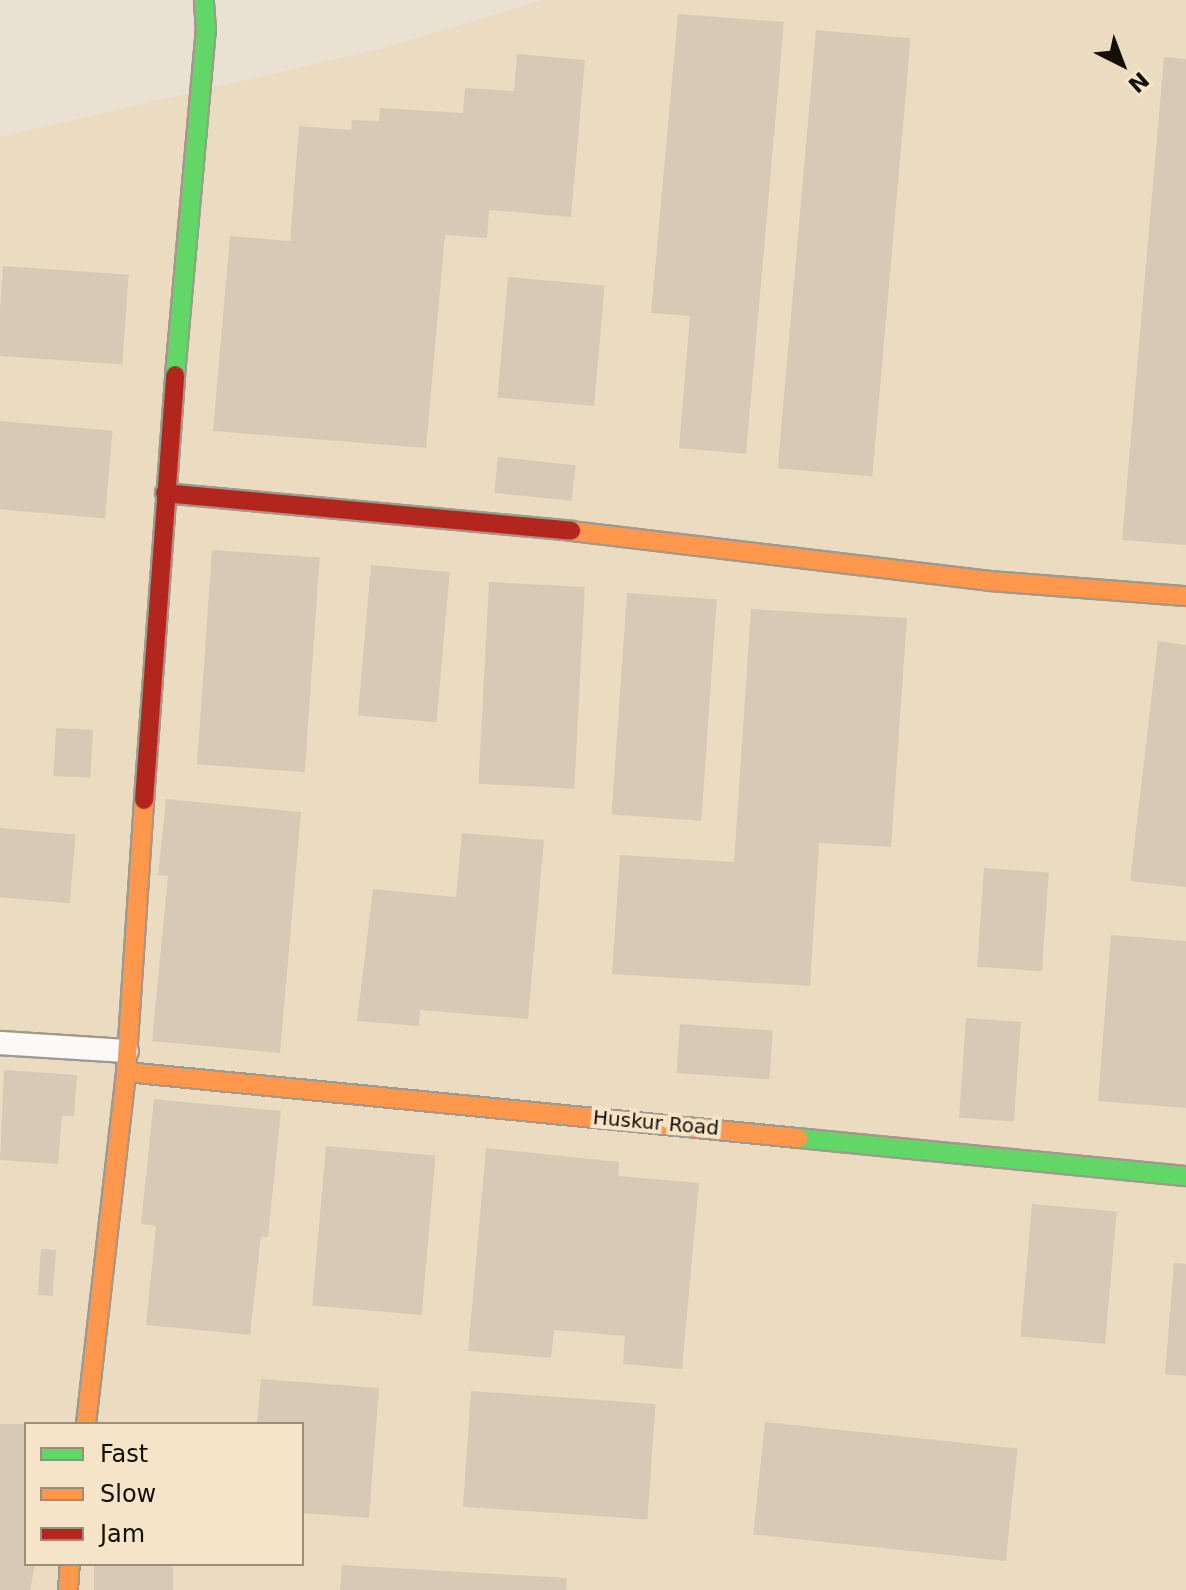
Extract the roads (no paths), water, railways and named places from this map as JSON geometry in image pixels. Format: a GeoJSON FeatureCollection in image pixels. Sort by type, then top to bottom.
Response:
{"type":"FeatureCollection","features":[{"type":"Feature","properties":{"kind":"street"},"geometry":{"type":"LineString","coordinates":[[86,1422],[126,1061],[165,493],[206,31],[204,0]]}},
{"type":"Feature","properties":{"kind":"street"},"geometry":{"type":"LineString","coordinates":[[165,493],[542,528],[989,581],[1186,596]]}},
{"type":"Feature","properties":{"kind":"street","name":"Huskur Road"},"geometry":{"type":"LineString","coordinates":[[0,1043],[126,1061],[1186,1176]]}},
{"type":"Feature","properties":{"kind":"street"},"geometry":{"type":"LineString","coordinates":[[68,1590],[70,1566]]}}]}
